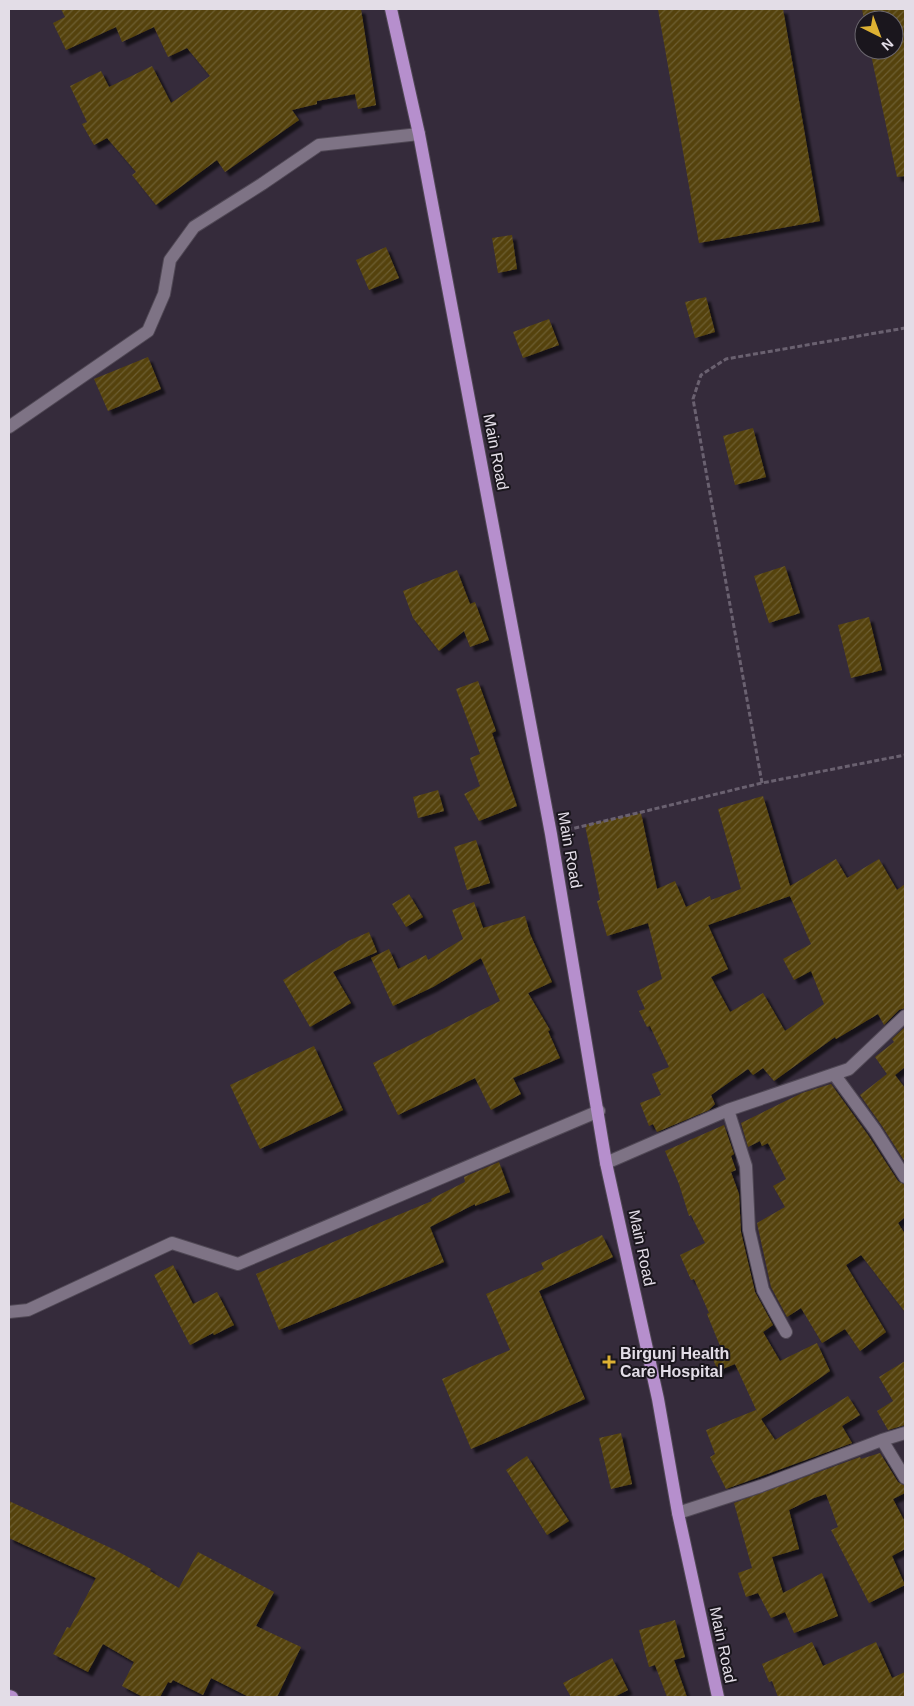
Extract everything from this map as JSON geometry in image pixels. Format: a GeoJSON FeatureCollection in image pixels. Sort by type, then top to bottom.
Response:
{"type":"FeatureCollection","features":[{"type":"Feature","properties":{"kind":"main road","name":"Main Road"},"geometry":{"type":"LineString","coordinates":[[391,9],[419,134],[551,834],[599,1111],[606,1163],[658,1399],[678,1513],[718,1697]]}},
{"type":"Feature","properties":{"kind":"street"},"geometry":{"type":"LineString","coordinates":[[9,427],[148,331],[164,294],[170,260],[194,227],[320,145],[419,134]]}},
{"type":"Feature","properties":{"kind":"street"},"geometry":{"type":"LineString","coordinates":[[606,1163],[728,1110],[849,1069],[905,1016]]}},
{"type":"Feature","properties":{"kind":"street"},"geometry":{"type":"LineString","coordinates":[[834,1074],[905,1177]]}},
{"type":"Feature","properties":{"kind":"street"},"geometry":{"type":"LineString","coordinates":[[728,1110],[746,1166],[749,1230],[763,1290],[786,1332]]}},
{"type":"Feature","properties":{"kind":"street"},"geometry":{"type":"LineString","coordinates":[[9,1312],[28,1310],[172,1242],[238,1264],[599,1111]]}},
{"type":"Feature","properties":{"kind":"street"},"geometry":{"type":"LineString","coordinates":[[678,1513],[761,1486],[905,1433]]}},
{"type":"Feature","properties":{"kind":"street"},"geometry":{"type":"LineString","coordinates":[[882,1440],[905,1478]]}},
{"type":"Feature","properties":{"kind":"path"},"geometry":{"type":"LineString","coordinates":[[762,783],[693,400],[701,374],[726,359],[905,328]]}},
{"type":"Feature","properties":{"kind":"path"},"geometry":{"type":"LineString","coordinates":[[551,834],[762,783],[905,755]]}},
{"type":"Feature","properties":{"kind":"building"},"geometry":{"type":"Polygon","coordinates":[[[61,9],[361,9],[376,105],[358,109],[355,94],[317,101],[317,104],[292,110],[299,120],[225,172],[217,160],[156,205],[132,175],[136,172],[107,138],[94,145],[82,124],[87,122],[70,86],[101,71],[109,87],[152,66],[171,103],[210,76],[187,48],[168,57],[154,27],[122,42],[116,27],[66,50],[53,23],[65,17],[61,9]]]}},
{"type":"Feature","properties":{"kind":"building"},"geometry":{"type":"Polygon","coordinates":[[[658,9],[783,9],[820,221],[699,243],[658,9]]]}},
{"type":"Feature","properties":{"kind":"building"},"geometry":{"type":"Polygon","coordinates":[[[905,9],[905,176],[897,177],[872,60],[904,60],[904,10],[862,10],[905,9]]]}},
{"type":"Feature","properties":{"kind":"building"},"geometry":{"type":"Polygon","coordinates":[[[512,235],[517,269],[498,273],[492,238],[512,235]]]}},
{"type":"Feature","properties":{"kind":"building"},"geometry":{"type":"Polygon","coordinates":[[[386,247],[399,278],[369,290],[356,260],[386,247]]]}},
{"type":"Feature","properties":{"kind":"building"},"geometry":{"type":"Polygon","coordinates":[[[706,297],[715,332],[695,338],[685,302],[706,297]]]}},
{"type":"Feature","properties":{"kind":"building"},"geometry":{"type":"Polygon","coordinates":[[[549,319],[559,345],[523,358],[513,332],[549,319]]]}},
{"type":"Feature","properties":{"kind":"building"},"geometry":{"type":"Polygon","coordinates":[[[148,357],[161,389],[108,411],[94,379],[148,357]]]}},
{"type":"Feature","properties":{"kind":"building"},"geometry":{"type":"Polygon","coordinates":[[[753,428],[766,477],[735,485],[723,436],[753,428]]]}},
{"type":"Feature","properties":{"kind":"building"},"geometry":{"type":"Polygon","coordinates":[[[785,566],[800,613],[769,623],[754,576],[785,566]]]}},
{"type":"Feature","properties":{"kind":"building"},"geometry":{"type":"Polygon","coordinates":[[[457,570],[470,604],[475,602],[489,640],[470,647],[464,631],[439,651],[413,618],[403,591],[457,570]]]}},
{"type":"Feature","properties":{"kind":"building"},"geometry":{"type":"Polygon","coordinates":[[[869,617],[882,670],[851,678],[838,625],[869,617]]]}},
{"type":"Feature","properties":{"kind":"building"},"geometry":{"type":"Polygon","coordinates":[[[478,681],[496,731],[492,733],[517,806],[479,821],[464,794],[480,786],[470,758],[480,754],[456,689],[478,681]]]}},
{"type":"Feature","properties":{"kind":"building"},"geometry":{"type":"Polygon","coordinates":[[[438,790],[444,811],[418,818],[413,797],[438,790]]]}},
{"type":"Feature","properties":{"kind":"building"},"geometry":{"type":"Polygon","coordinates":[[[763,796],[790,886],[836,859],[847,878],[879,859],[897,890],[905,884],[905,1008],[899,1010],[884,1025],[878,1014],[836,1039],[835,1037],[774,1081],[763,1068],[753,1075],[748,1069],[711,1095],[715,1104],[709,1110],[657,1132],[653,1124],[649,1126],[640,1103],[661,1095],[652,1074],[669,1067],[650,1026],[647,1027],[639,1011],[645,1009],[637,991],[662,979],[648,923],[607,936],[597,901],[600,900],[585,825],[641,813],[657,889],[675,881],[686,907],[710,896],[711,900],[741,889],[718,809],[763,796]],[[790,896],[708,925],[728,969],[711,977],[730,1012],[763,993],[785,1031],[824,1004],[811,971],[794,980],[783,959],[811,944],[790,896]]]}},
{"type":"Feature","properties":{"kind":"building"},"geometry":{"type":"Polygon","coordinates":[[[476,840],[490,883],[467,890],[454,847],[476,840]]]}},
{"type":"Feature","properties":{"kind":"building"},"geometry":{"type":"Polygon","coordinates":[[[409,894],[423,917],[406,927],[392,904],[409,894]]]}},
{"type":"Feature","properties":{"kind":"building"},"geometry":{"type":"Polygon","coordinates":[[[474,902],[483,928],[525,916],[530,934],[552,982],[528,993],[550,1030],[548,1031],[560,1058],[513,1078],[521,1094],[491,1110],[475,1078],[398,1115],[373,1063],[500,1001],[481,958],[433,987],[393,1006],[371,958],[389,949],[398,969],[426,955],[428,960],[463,939],[452,910],[474,902]]]}},
{"type":"Feature","properties":{"kind":"building"},"geometry":{"type":"Polygon","coordinates":[[[369,932],[377,952],[333,972],[351,1003],[310,1027],[283,980],[348,941],[369,932]]]}},
{"type":"Feature","properties":{"kind":"building"},"geometry":{"type":"Polygon","coordinates":[[[905,1027],[905,1067],[895,1075],[905,1088],[905,1162],[860,1095],[887,1074],[875,1057],[894,1042],[892,1039],[905,1027]]]}},
{"type":"Feature","properties":{"kind":"building"},"geometry":{"type":"Polygon","coordinates":[[[314,1046],[343,1110],[260,1149],[230,1085],[314,1046]]]}},
{"type":"Feature","properties":{"kind":"building"},"geometry":{"type":"Polygon","coordinates":[[[831,1084],[898,1181],[905,1185],[905,1217],[898,1223],[905,1234],[905,1312],[861,1255],[846,1265],[886,1332],[860,1351],[845,1329],[822,1343],[801,1308],[787,1317],[771,1287],[757,1223],[785,1207],[773,1186],[786,1179],[768,1143],[762,1146],[760,1141],[748,1147],[741,1123],[802,1093],[831,1084]]]}},
{"type":"Feature","properties":{"kind":"building"},"geometry":{"type":"Polygon","coordinates":[[[724,1125],[734,1154],[731,1156],[736,1170],[731,1172],[739,1194],[741,1232],[755,1292],[773,1325],[763,1332],[780,1361],[817,1343],[830,1371],[761,1419],[775,1440],[848,1396],[860,1415],[842,1426],[852,1443],[726,1489],[710,1457],[715,1454],[706,1430],[756,1410],[759,1416],[735,1364],[718,1371],[709,1350],[720,1346],[707,1314],[709,1313],[694,1279],[691,1280],[680,1255],[705,1243],[691,1215],[689,1216],[679,1184],[665,1151],[724,1125]]]}},
{"type":"Feature","properties":{"kind":"building"},"geometry":{"type":"Polygon","coordinates":[[[499,1162],[510,1192],[475,1206],[475,1204],[430,1227],[444,1262],[279,1330],[256,1274],[432,1201],[431,1199],[465,1182],[464,1177],[499,1162]]]}},
{"type":"Feature","properties":{"kind":"building"},"geometry":{"type":"Polygon","coordinates":[[[602,1235],[613,1257],[539,1291],[585,1399],[471,1449],[442,1379],[510,1350],[486,1294],[544,1269],[541,1263],[602,1235]]]}},
{"type":"Feature","properties":{"kind":"building"},"geometry":{"type":"Polygon","coordinates":[[[173,1265],[193,1304],[217,1292],[234,1325],[190,1345],[154,1275],[173,1265]]]}},
{"type":"Feature","properties":{"kind":"building"},"geometry":{"type":"Polygon","coordinates":[[[905,1361],[905,1425],[888,1430],[877,1411],[893,1401],[879,1377],[905,1361]]]}},
{"type":"Feature","properties":{"kind":"building"},"geometry":{"type":"Polygon","coordinates":[[[621,1433],[632,1484],[611,1489],[599,1438],[621,1433]]]}},
{"type":"Feature","properties":{"kind":"building"},"geometry":{"type":"Polygon","coordinates":[[[880,1453],[898,1482],[905,1486],[905,1493],[893,1499],[905,1522],[905,1549],[892,1556],[905,1585],[869,1603],[831,1530],[838,1527],[826,1494],[814,1498],[789,1510],[799,1549],[772,1557],[783,1593],[822,1573],[838,1616],[794,1633],[785,1612],[771,1618],[758,1593],[746,1597],[738,1573],[752,1568],[734,1503],[860,1457],[861,1459],[880,1453]]]}},
{"type":"Feature","properties":{"kind":"building"},"geometry":{"type":"Polygon","coordinates":[[[527,1456],[569,1521],[547,1535],[506,1470],[527,1456]]]}},
{"type":"Feature","properties":{"kind":"building"},"geometry":{"type":"Polygon","coordinates":[[[9,1501],[115,1550],[151,1569],[150,1571],[179,1588],[198,1552],[274,1592],[256,1626],[301,1647],[277,1697],[249,1697],[211,1678],[203,1695],[173,1680],[171,1683],[168,1682],[160,1697],[143,1697],[122,1686],[134,1662],[103,1644],[88,1672],[53,1654],[67,1627],[70,1628],[96,1578],[9,1538],[9,1501]]]}},
{"type":"Feature","properties":{"kind":"building"},"geometry":{"type":"Polygon","coordinates":[[[675,1620],[685,1657],[674,1660],[687,1697],[667,1697],[655,1665],[649,1667],[639,1630],[675,1620]]]}},
{"type":"Feature","properties":{"kind":"building"},"geometry":{"type":"Polygon","coordinates":[[[812,1642],[823,1666],[876,1642],[892,1678],[905,1672],[905,1697],[778,1697],[772,1681],[769,1682],[762,1664],[812,1642]]]}},
{"type":"Feature","properties":{"kind":"building"},"geometry":{"type":"Polygon","coordinates":[[[612,1658],[628,1690],[614,1697],[571,1697],[563,1683],[612,1658]]]}},
{"type":"Feature","properties":{"kind":"place","name":"Birgunj Health Care Hospital"},"geometry":{"type":"Point","coordinates":[609,1362]}}]}
